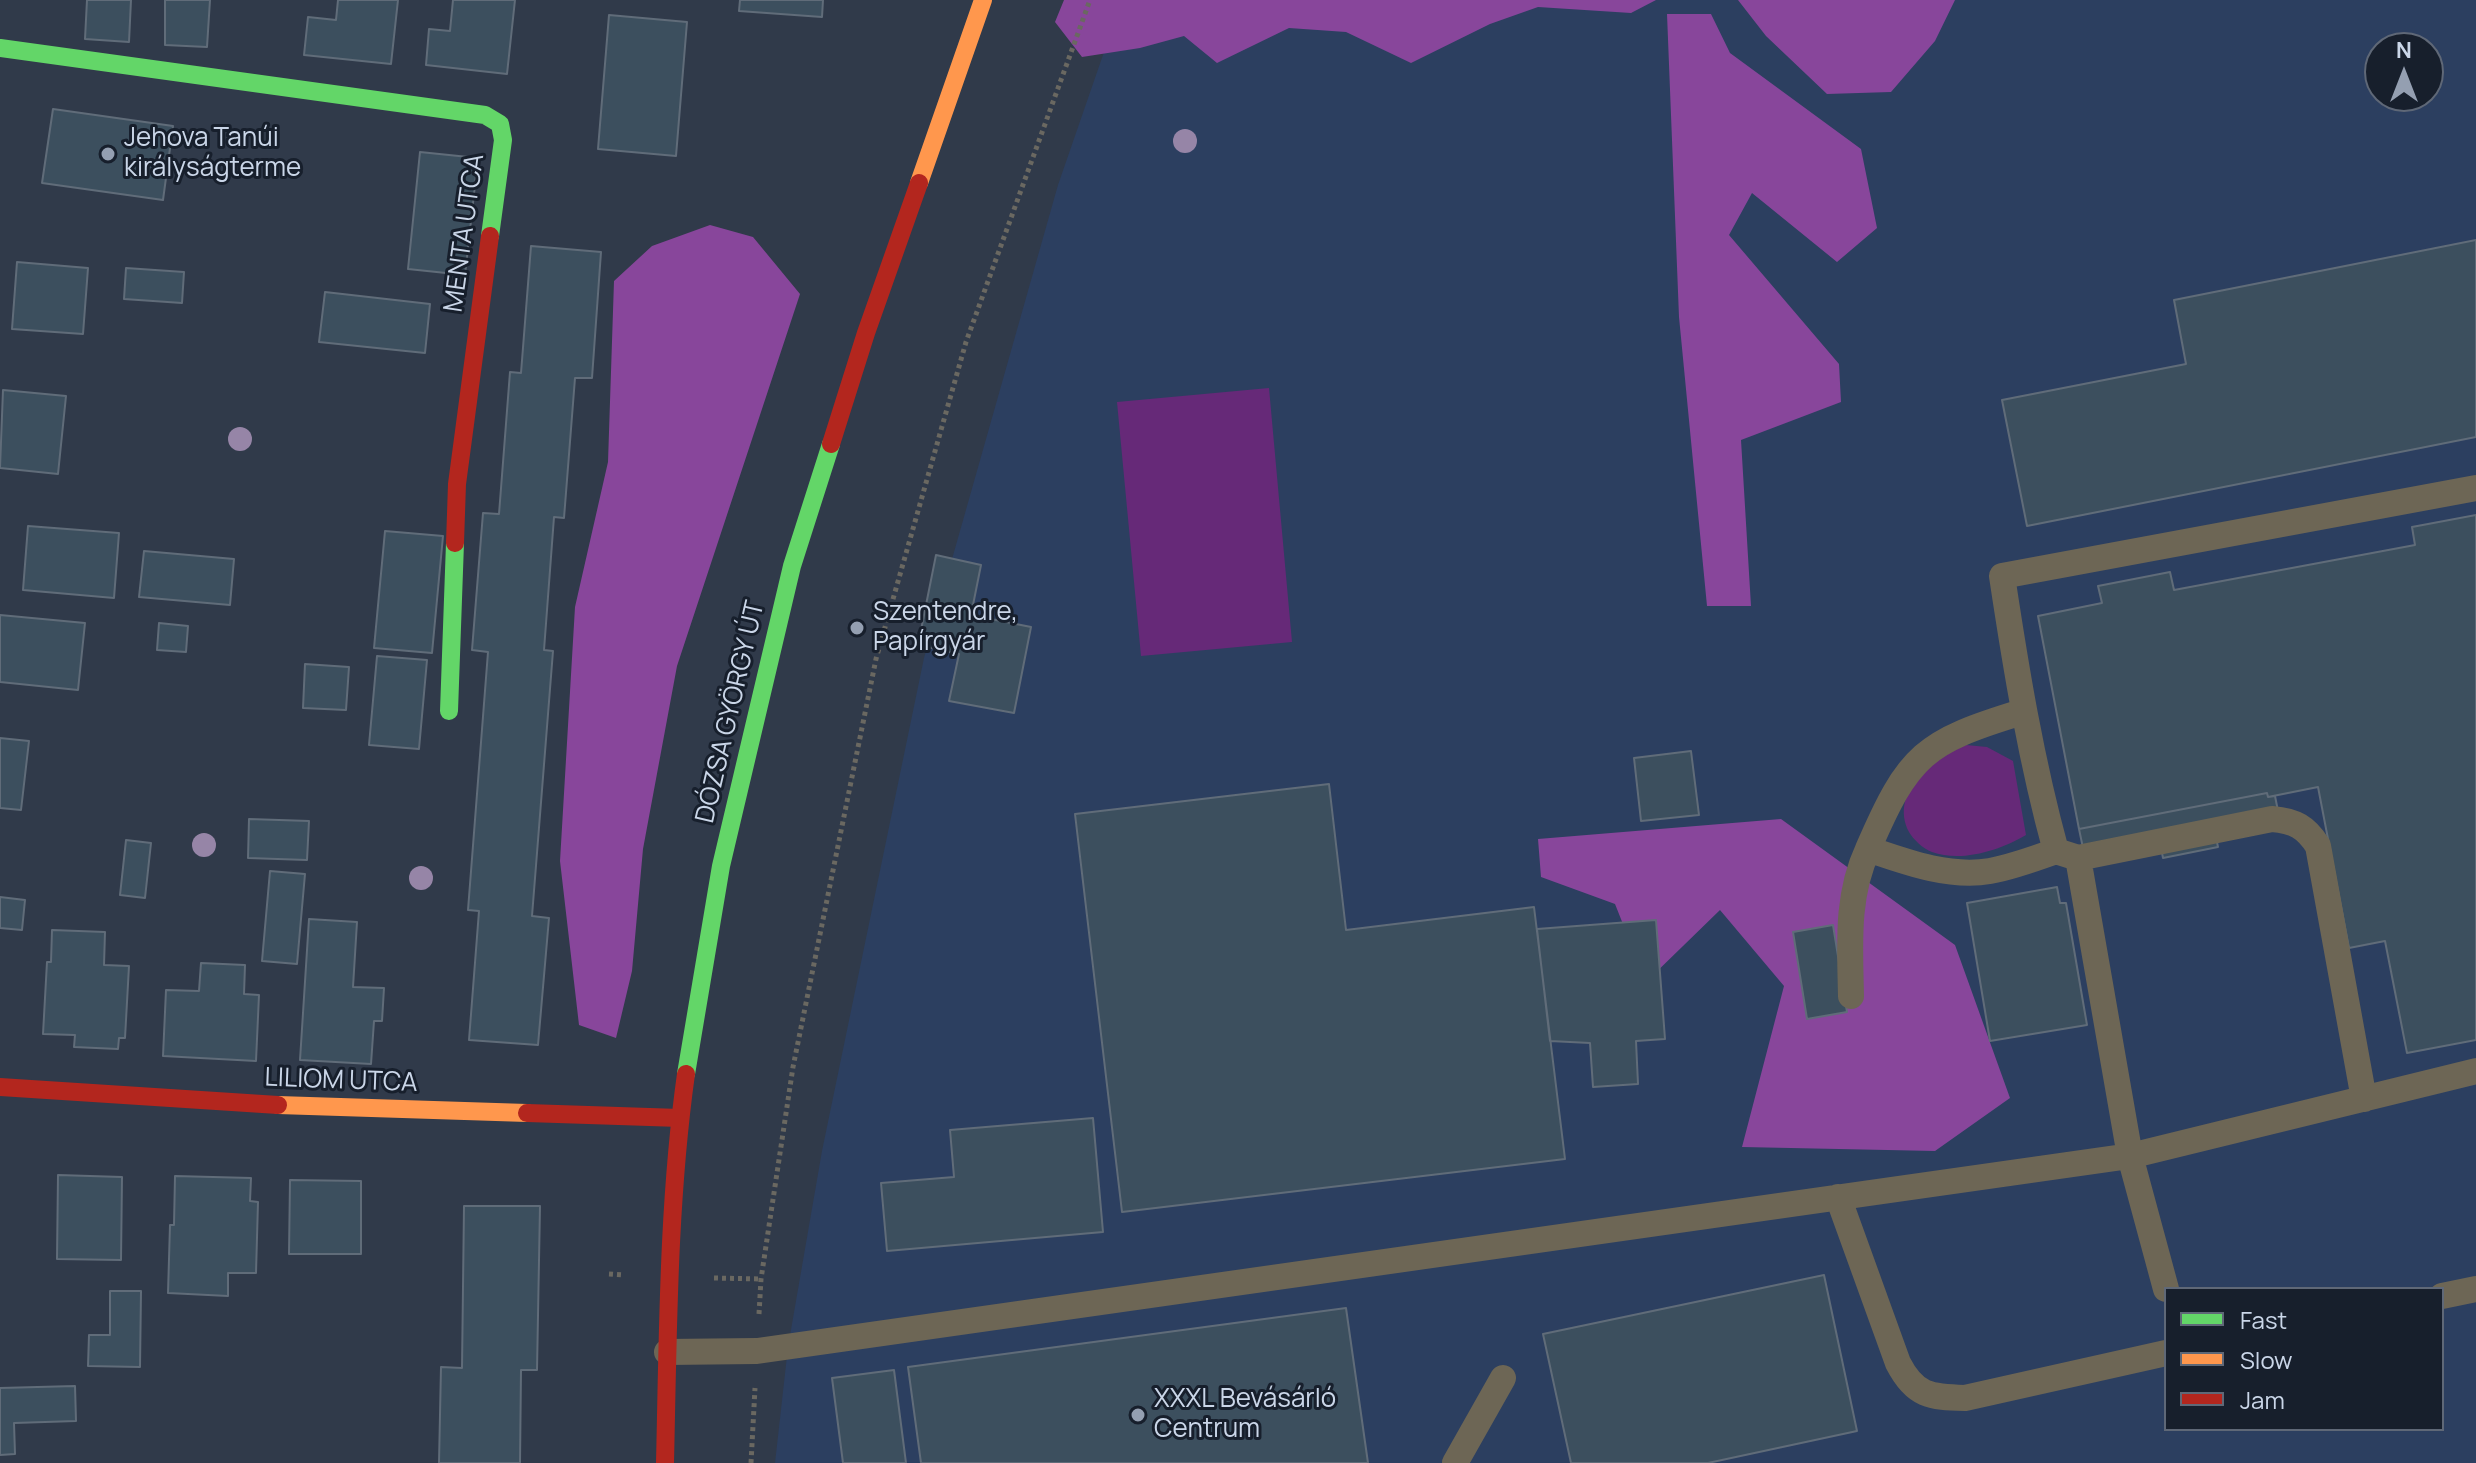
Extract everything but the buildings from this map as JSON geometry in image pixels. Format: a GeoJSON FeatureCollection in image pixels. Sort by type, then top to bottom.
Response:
{"type":"FeatureCollection","features":[{"type":"Feature","properties":{"kind":"street","name":"DÓZSA GYÖRGY ÚT"},"geometry":{"type":"LineString","coordinates":[[665,1463],[669,1276],[680,1118],[694,1015],[721,866],[792,566],[866,333],[983,0]]}},
{"type":"Feature","properties":{"kind":"street","name":"MENTA UTCA"},"geometry":{"type":"LineString","coordinates":[[0,48],[485,115],[500,124],[503,140],[457,484],[449,711]]}},
{"type":"Feature","properties":{"kind":"street","name":"LILIOM UTCA"},"geometry":{"type":"LineString","coordinates":[[0,1087],[240,1104],[680,1118]]}},
{"type":"Feature","properties":{"kind":"lane"},"geometry":{"type":"LineString","coordinates":[[2165,1287],[2130,1156],[2067,854],[2022,712],[2002,576],[2476,488]]}},
{"type":"Feature","properties":{"kind":"lane"},"geometry":{"type":"LineString","coordinates":[[1851,996],[1850,910],[1854,884],[1900,780],[1930,748],[1966,731],[2022,712]]}},
{"type":"Feature","properties":{"kind":"lane"},"geometry":{"type":"LineString","coordinates":[[1868,849],[1912,864],[1951,871],[1988,871],[2067,854],[2272,819],[2299,824],[2310,832],[2318,846],[2364,1099]]}},
{"type":"Feature","properties":{"kind":"lane"},"geometry":{"type":"LineString","coordinates":[[667,1352],[757,1351],[2130,1156],[2476,1071]]}},
{"type":"Feature","properties":{"kind":"lane"},"geometry":{"type":"LineString","coordinates":[[1838,1197],[1898,1363],[1906,1379],[1920,1392],[1939,1397],[1965,1398],[2164,1353]]}},
{"type":"Feature","properties":{"kind":"lane"},"geometry":{"type":"LineString","coordinates":[[2444,1296],[2476,1289]]}},
{"type":"Feature","properties":{"kind":"lane"},"geometry":{"type":"LineString","coordinates":[[1455,1463],[1503,1378]]}},
{"type":"Feature","properties":{"kind":"path"},"geometry":{"type":"LineString","coordinates":[[751,1463],[761,1279],[793,1067],[876,659],[966,342],[1090,0]]}},
{"type":"Feature","properties":{"kind":"shaded area"},"geometry":{"type":"Polygon","coordinates":[[[1064,0],[1656,0],[1631,13],[1538,7],[1490,24],[1411,63],[1346,32],[1289,28],[1217,63],[1184,36],[1140,48],[1082,57],[1055,22],[1064,0]]]}},
{"type":"Feature","properties":{"kind":"shaded area"},"geometry":{"type":"Polygon","coordinates":[[[1122,0],[2476,0],[2476,1463],[775,1463],[788,1347],[822,1151],[924,658],[1058,185],[1122,0]]]}},
{"type":"Feature","properties":{"kind":"shaded area"},"geometry":{"type":"Polygon","coordinates":[[[1738,0],[1955,0],[1935,41],[1891,92],[1827,94],[1766,36],[1738,0]]]}},
{"type":"Feature","properties":{"kind":"shaded area"},"geometry":{"type":"Polygon","coordinates":[[[1667,14],[1711,14],[1730,53],[1861,149],[1877,228],[1837,262],[1752,193],[1729,235],[1839,364],[1841,402],[1741,440],[1751,606],[1707,606],[1679,317],[1667,14]]]}},
{"type":"Feature","properties":{"kind":"shaded area"},"geometry":{"type":"Polygon","coordinates":[[[710,225],[753,237],[800,294],[677,666],[643,849],[632,971],[616,1038],[579,1025],[560,861],[575,607],[608,462],[614,281],[652,246],[710,225]]]}},
{"type":"Feature","properties":{"kind":"shaded area"},"geometry":{"type":"Polygon","coordinates":[[[1269,388],[1292,642],[1141,656],[1117,402],[1269,388]]]}},
{"type":"Feature","properties":{"kind":"shaded area"},"geometry":{"type":"Polygon","coordinates":[[[1966,745],[1987,747],[2013,761],[2026,835],[2005,846],[1980,853],[1943,855],[1925,849],[1911,835],[1904,817],[1905,803],[1910,790],[1928,768],[1966,745]]]}},
{"type":"Feature","properties":{"kind":"shaded area"},"geometry":{"type":"Polygon","coordinates":[[[1781,819],[1955,945],[2010,1098],[1935,1151],[1742,1147],[1784,986],[1720,910],[1646,982],[1615,904],[1541,877],[1538,839],[1781,819]]]}},
{"type":"Feature","properties":{"kind":"traffic: fast"},"geometry":{"type":"LineString","coordinates":[[0,48],[485,115],[500,124],[503,140],[490,236]]}},
{"type":"Feature","properties":{"kind":"traffic: fast"},"geometry":{"type":"LineString","coordinates":[[686,1074],[721,866],[792,566],[831,444]]}},
{"type":"Feature","properties":{"kind":"traffic: fast"},"geometry":{"type":"LineString","coordinates":[[449,711],[455,543]]}},
{"type":"Feature","properties":{"kind":"traffic: slow"},"geometry":{"type":"LineString","coordinates":[[919,183],[983,0]]}},
{"type":"Feature","properties":{"kind":"traffic: slow"},"geometry":{"type":"LineString","coordinates":[[278,1105],[527,1113]]}},
{"type":"Feature","properties":{"kind":"traffic: jam"},"geometry":{"type":"LineString","coordinates":[[831,444],[919,183]]}},
{"type":"Feature","properties":{"kind":"traffic: jam"},"geometry":{"type":"LineString","coordinates":[[455,543],[457,484],[490,236]]}},
{"type":"Feature","properties":{"kind":"traffic: jam"},"geometry":{"type":"LineString","coordinates":[[665,1463],[672,1219],[686,1074]]}},
{"type":"Feature","properties":{"kind":"traffic: jam"},"geometry":{"type":"LineString","coordinates":[[0,1087],[278,1105]]}},
{"type":"Feature","properties":{"kind":"traffic: jam"},"geometry":{"type":"LineString","coordinates":[[527,1113],[680,1118]]}},
{"type":"Feature","properties":{"kind":"place","name":"Jehova Tanúi királyságterme"},"geometry":{"type":"Point","coordinates":[108,154]}},
{"type":"Feature","properties":{"kind":"place","name":"Szentendre, Papírgyár"},"geometry":{"type":"Point","coordinates":[857,628]}},
{"type":"Feature","properties":{"kind":"place","name":"XXXL Bevásárló Centrum"},"geometry":{"type":"Point","coordinates":[1138,1415]}}]}
